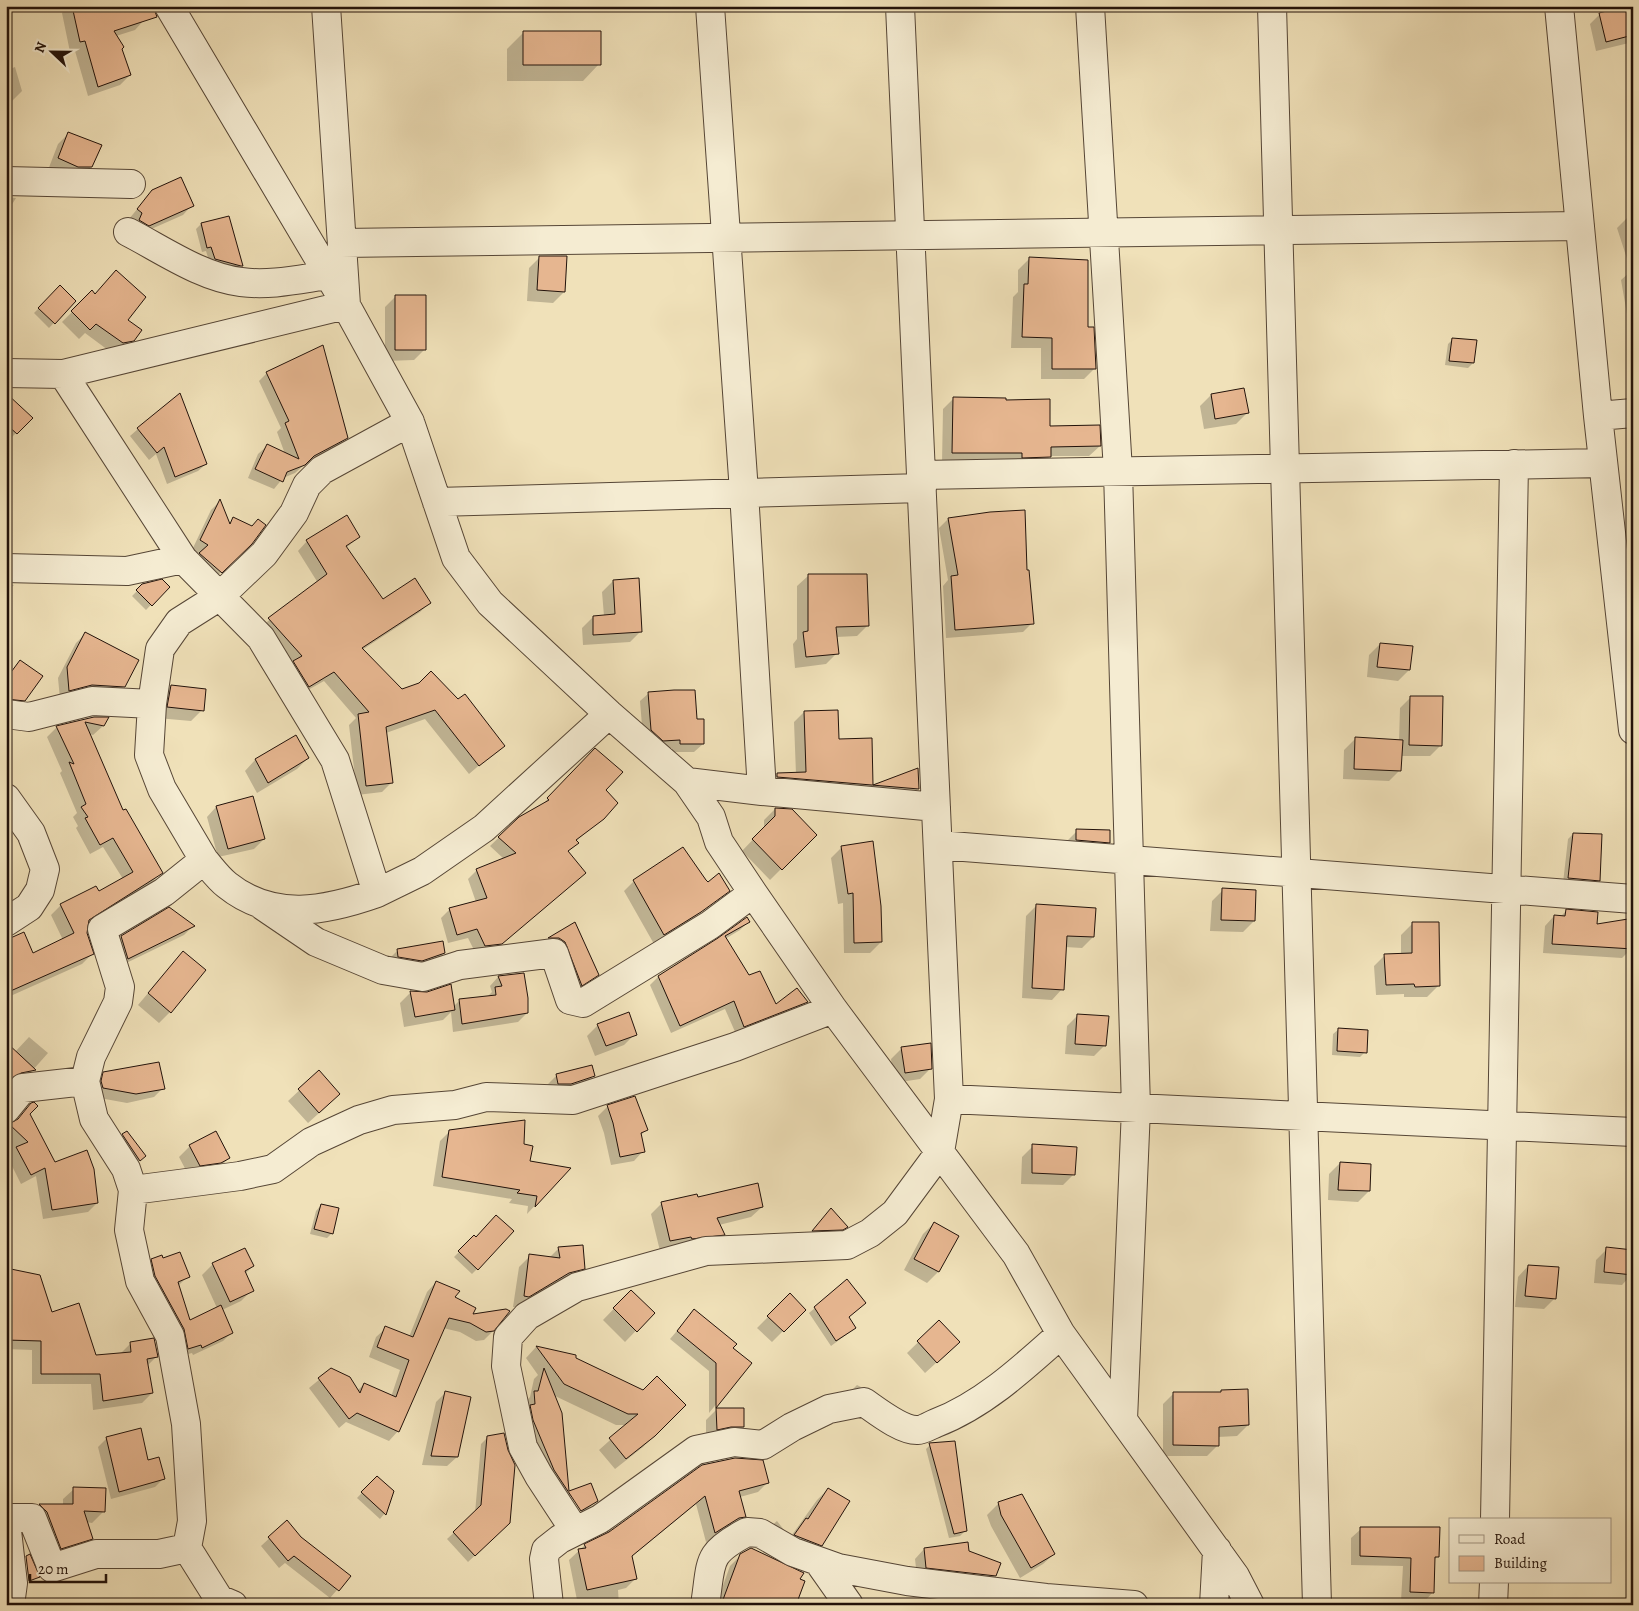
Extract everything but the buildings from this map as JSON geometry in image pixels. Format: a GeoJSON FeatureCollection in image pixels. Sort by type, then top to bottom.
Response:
{"type":"FeatureCollection","features":[{"type":"Feature","properties":{"kind":"street"},"geometry":{"type":"LineString","coordinates":[[169,6],[329,275],[410,422],[456,558],[490,603],[687,782],[712,817],[719,842],[753,893],[833,1009],[1016,1254],[1061,1334],[1217,1550],[1235,1576],[1250,1605]]}},
{"type":"Feature","properties":{"kind":"street"},"geometry":{"type":"LineString","coordinates":[[326,6],[346,305]]}},
{"type":"Feature","properties":{"kind":"street"},"geometry":{"type":"LineString","coordinates":[[710,6],[744,492],[762,791]]}},
{"type":"Feature","properties":{"kind":"street"},"geometry":{"type":"LineString","coordinates":[[575,1531],[539,1476],[523,1447],[506,1366],[508,1337],[527,1316],[577,1287],[706,1251],[847,1245],[870,1233],[895,1213],[940,1152],[949,1099],[900,6]]}},
{"type":"Feature","properties":{"kind":"street"},"geometry":{"type":"LineString","coordinates":[[1090,6],[1118,471],[1127,860],[1136,1108],[1122,1420]]}},
{"type":"Feature","properties":{"kind":"street"},"geometry":{"type":"LineString","coordinates":[[1272,6],[1317,1605]]}},
{"type":"Feature","properties":{"kind":"street"},"geometry":{"type":"LineString","coordinates":[[1559,6],[1598,416],[1633,730]]}},
{"type":"Feature","properties":{"kind":"street"},"geometry":{"type":"LineString","coordinates":[[6,182],[131,184]]}},
{"type":"Feature","properties":{"kind":"street"},"geometry":{"type":"LineString","coordinates":[[342,242],[1580,226]]}},
{"type":"Feature","properties":{"kind":"street"},"geometry":{"type":"LineString","coordinates":[[128,232],[202,271],[240,282],[277,283],[329,275]]}},
{"type":"Feature","properties":{"kind":"street"},"geometry":{"type":"LineString","coordinates":[[6,373],[63,374],[346,305]]}},
{"type":"Feature","properties":{"kind":"street"},"geometry":{"type":"LineString","coordinates":[[63,374],[183,559],[261,638],[336,760],[377,893]]}},
{"type":"Feature","properties":{"kind":"street"},"geometry":{"type":"LineString","coordinates":[[1598,416],[1633,413]]}},
{"type":"Feature","properties":{"kind":"street"},"geometry":{"type":"LineString","coordinates":[[410,422],[322,470],[307,484],[294,513],[264,554],[220,596],[179,622],[160,649],[152,704],[148,755],[162,790],[204,860],[227,885],[263,906],[316,942],[383,970],[424,977],[460,965],[554,953],[570,1000],[584,1002],[710,925],[753,893]]}},
{"type":"Feature","properties":{"kind":"street"},"geometry":{"type":"LineString","coordinates":[[437,502],[744,492],[1118,471],[1603,463]]}},
{"type":"Feature","properties":{"kind":"street"},"geometry":{"type":"LineString","coordinates":[[1495,1518],[1514,464]]}},
{"type":"Feature","properties":{"kind":"street"},"geometry":{"type":"LineString","coordinates":[[6,568],[127,571],[183,559]]}},
{"type":"Feature","properties":{"kind":"street"},"geometry":{"type":"LineString","coordinates":[[6,714],[29,717],[92,701],[152,704]]}},
{"type":"Feature","properties":{"kind":"street"},"geometry":{"type":"LineString","coordinates":[[263,906],[306,910],[330,907],[377,893],[422,871],[484,828],[610,714]]}},
{"type":"Feature","properties":{"kind":"street"},"geometry":{"type":"LineString","coordinates":[[687,782],[936,807]]}},
{"type":"Feature","properties":{"kind":"street"},"geometry":{"type":"LineString","coordinates":[[6,798],[31,833],[45,868],[40,890],[28,907],[6,922]]}},
{"type":"Feature","properties":{"kind":"street"},"geometry":{"type":"LineString","coordinates":[[938,845],[1633,899]]}},
{"type":"Feature","properties":{"kind":"street"},"geometry":{"type":"LineString","coordinates":[[204,860],[164,892],[102,929],[120,987],[118,1002],[91,1057],[85,1081],[94,1119],[126,1169],[133,1190],[129,1230],[140,1281],[170,1336],[186,1424],[192,1521],[187,1548],[224,1603]]}},
{"type":"Feature","properties":{"kind":"street"},"geometry":{"type":"LineString","coordinates":[[133,1190],[240,1176],[273,1169],[311,1142],[359,1120],[393,1110],[454,1105],[486,1097],[572,1100],[735,1047],[833,1009]]}},
{"type":"Feature","properties":{"kind":"street"},"geometry":{"type":"LineString","coordinates":[[6,1109],[23,1088],[85,1081]]}},
{"type":"Feature","properties":{"kind":"street"},"geometry":{"type":"LineString","coordinates":[[949,1099],[1633,1132]]}},
{"type":"Feature","properties":{"kind":"street"},"geometry":{"type":"LineString","coordinates":[[548,1605],[544,1559],[546,1550],[560,1539],[600,1519],[696,1450],[734,1442],[763,1445],[829,1408],[864,1402],[898,1425],[918,1430],[944,1420],[980,1400],[1014,1375],[1061,1334]]}},
{"type":"Feature","properties":{"kind":"street"},"geometry":{"type":"LineString","coordinates":[[15,1520],[52,1568],[96,1554],[159,1554],[187,1548]]}},
{"type":"Feature","properties":{"kind":"street"},"geometry":{"type":"LineString","coordinates":[[10,1605],[13,1583],[15,1520]]}},
{"type":"Feature","properties":{"kind":"street"},"geometry":{"type":"LineString","coordinates":[[706,1605],[712,1562],[716,1552],[747,1532],[760,1534],[793,1552],[838,1568],[907,1581],[1046,1601],[1134,1605]]}},
{"type":"Feature","properties":{"kind":"street"},"geometry":{"type":"LineString","coordinates":[[1214,1605],[1217,1550]]}},
{"type":"Feature","properties":{"kind":"street"},"geometry":{"type":"LineString","coordinates":[[818,1561],[849,1605]]}},
{"type":"Feature","properties":{"kind":"street"},"geometry":{"type":"LineString","coordinates":[[1493,1605],[1494,1584]]}}]}
